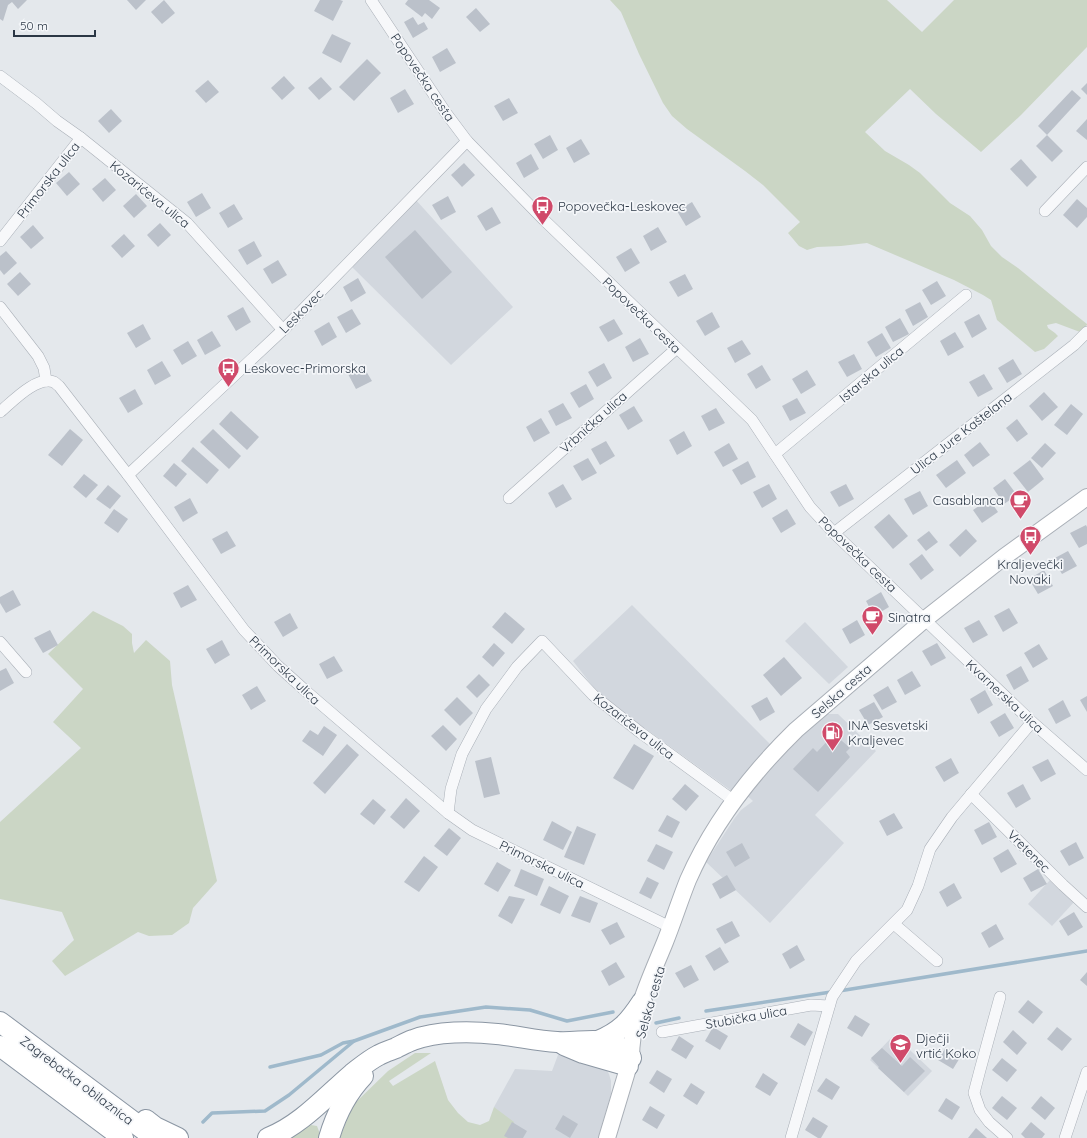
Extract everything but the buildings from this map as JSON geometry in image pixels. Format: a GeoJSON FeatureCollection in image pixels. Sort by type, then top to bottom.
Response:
{"type":"FeatureCollection","features":[{"type":"Feature","properties":{"kind":"highway"},"geometry":{"type":"LineString","coordinates":[[598,1041],[609,1037],[621,1028],[642,1002]]}},
{"type":"Feature","properties":{"kind":"highway","name":"Zagrebačka obilaznica"},"geometry":{"type":"LineString","coordinates":[[0,1022],[155,1138]]}},
{"type":"Feature","properties":{"kind":"highway"},"geometry":{"type":"LineString","coordinates":[[268,1138],[290,1127],[304,1117],[340,1084],[380,1054],[413,1040],[436,1034],[458,1032],[496,1034],[558,1042],[608,1042],[623,1049],[629,1062]]}},
{"type":"Feature","properties":{"kind":"highway"},"geometry":{"type":"LineString","coordinates":[[558,1042],[583,1053],[629,1062]]}},
{"type":"Feature","properties":{"kind":"highway","name":"Zagrebačka obilaznica"},"geometry":{"type":"LineString","coordinates":[[0,1046],[123,1138]]}},
{"type":"Feature","properties":{"kind":"highway"},"geometry":{"type":"LineString","coordinates":[[329,1138],[332,1126],[348,1095],[367,1072],[394,1049]]}},
{"type":"Feature","properties":{"kind":"highway"},"geometry":{"type":"LineString","coordinates":[[97,1096],[115,1097],[155,1127],[178,1138]]}},
{"type":"Feature","properties":{"kind":"main road","name":"Selska cesta"},"geometry":{"type":"LineString","coordinates":[[629,1062],[632,1034],[642,1002],[653,969],[689,879],[712,835],[734,801],[765,762],[796,730],[924,620],[1004,557],[1087,497]]}},
{"type":"Feature","properties":{"kind":"main road","name":"Selska cesta"},"geometry":{"type":"LineString","coordinates":[[629,1062],[641,1039],[644,1029],[658,979],[664,943]]}},
{"type":"Feature","properties":{"kind":"main road"},"geometry":{"type":"LineString","coordinates":[[607,1138],[629,1062]]}},
{"type":"Feature","properties":{"kind":"street","name":"Popovečka cesta"},"geometry":{"type":"LineString","coordinates":[[376,2],[446,113],[467,141],[544,220],[752,420],[810,507],[834,533],[924,620]]}},
{"type":"Feature","properties":{"kind":"street","name":"Kozarićeva ulica"},"geometry":{"type":"LineString","coordinates":[[0,76],[81,138],[187,223],[283,330]]}},
{"type":"Feature","properties":{"kind":"street","name":"Primorska ulica"},"geometry":{"type":"LineString","coordinates":[[0,241],[81,138]]}},
{"type":"Feature","properties":{"kind":"street","name":"Leskovec"},"geometry":{"type":"LineString","coordinates":[[128,475],[283,330],[467,141]]}},
{"type":"Feature","properties":{"kind":"street"},"geometry":{"type":"LineString","coordinates":[[1045,211],[1087,167]]}},
{"type":"Feature","properties":{"kind":"street","name":"Istarska ulica"},"geometry":{"type":"LineString","coordinates":[[775,454],[966,295]]}},
{"type":"Feature","properties":{"kind":"street"},"geometry":{"type":"LineString","coordinates":[[0,307],[38,356],[44,368],[46,381],[38,383],[28,389],[0,412]]}},
{"type":"Feature","properties":{"kind":"street","name":"Ulica Jure Kaštelana"},"geometry":{"type":"LineString","coordinates":[[834,533],[1074,345],[1087,332]]}},
{"type":"Feature","properties":{"kind":"street","name":"Vrbnička ulica"},"geometry":{"type":"LineString","coordinates":[[509,498],[678,348]]}},
{"type":"Feature","properties":{"kind":"street","name":"Primorska ulica"},"geometry":{"type":"LineString","coordinates":[[46,381],[54,382],[59,386],[128,475],[244,630],[278,666],[308,694],[448,813],[472,830],[670,927]]}},
{"type":"Feature","properties":{"kind":"street","name":"Kvarnerska ulica"},"geometry":{"type":"LineString","coordinates":[[924,620],[1032,722],[1086,768]]}},
{"type":"Feature","properties":{"kind":"street","name":"Kozarićeva ulica"},"geometry":{"type":"LineString","coordinates":[[448,813],[451,789],[462,754],[486,709],[517,667],[542,641],[593,695],[641,733],[734,801]]}},
{"type":"Feature","properties":{"kind":"street"},"geometry":{"type":"LineString","coordinates":[[0,642],[26,672]]}},
{"type":"Feature","properties":{"kind":"street"},"geometry":{"type":"LineString","coordinates":[[791,1138],[831,1002],[841,983],[856,961],[907,910],[918,886],[930,849],[952,817],[1032,722]]}},
{"type":"Feature","properties":{"kind":"street","name":"Vretenec"},"geometry":{"type":"LineString","coordinates":[[971,794],[1087,907]]}},
{"type":"Feature","properties":{"kind":"street"},"geometry":{"type":"LineString","coordinates":[[894,924],[937,961]]}},
{"type":"Feature","properties":{"kind":"street"},"geometry":{"type":"LineString","coordinates":[[1000,997],[974,1093],[980,1110],[989,1122],[1007,1138]]}},
{"type":"Feature","properties":{"kind":"street","name":"Stubička ulica"},"geometry":{"type":"LineString","coordinates":[[662,1032],[831,1002]]}},
{"type":"Feature","properties":{"kind":"street"},"geometry":{"type":"LineString","coordinates":[[1065,1138],[1087,1072]]}},
{"type":"Feature","properties":{"kind":"shaded area"},"geometry":{"type":"Polygon","coordinates":[[[415,199],[513,307],[451,365],[350,265],[415,199]]]}},
{"type":"Feature","properties":{"kind":"shaded area"},"geometry":{"type":"Polygon","coordinates":[[[632,605],[771,745],[733,792],[639,724],[594,688],[573,661],[632,605]]]}},
{"type":"Feature","properties":{"kind":"shaded area"},"geometry":{"type":"Polygon","coordinates":[[[805,622],[848,667],[829,684],[785,641],[805,622]]]}},
{"type":"Feature","properties":{"kind":"shaded area"},"geometry":{"type":"Polygon","coordinates":[[[823,714],[838,714],[876,751],[815,815],[844,843],[770,923],[706,862],[734,819],[741,810],[753,801],[744,793],[823,714]]]}},
{"type":"Feature","properties":{"kind":"shaded area"},"geometry":{"type":"Polygon","coordinates":[[[1051,879],[1075,901],[1052,926],[1028,904],[1051,879]]]}},
{"type":"Feature","properties":{"kind":"shaded area","name":"Dječji vrtić Koko"},"geometry":{"type":"Polygon","coordinates":[[[894,1035],[932,1071],[908,1096],[870,1060],[894,1035]]]}},
{"type":"Feature","properties":{"kind":"shaded area"},"geometry":{"type":"Polygon","coordinates":[[[558,1055],[593,1061],[605,1067],[609,1074],[611,1081],[611,1094],[598,1138],[508,1138],[494,1107],[515,1069],[552,1071],[558,1055]]]}},
{"type":"Feature","properties":{"kind":"green space"},"geometry":{"type":"Polygon","coordinates":[[[610,0],[887,0],[922,32],[954,0],[1087,0],[1087,47],[1021,115],[981,152],[936,114],[910,89],[865,132],[885,151],[920,173],[950,203],[970,216],[982,230],[991,246],[1002,257],[1018,268],[1087,325],[1080,332],[1056,323],[1047,325],[1048,328],[1058,336],[1044,349],[1035,352],[997,320],[991,300],[954,280],[867,243],[817,247],[807,250],[799,246],[788,233],[800,222],[763,185],[687,129],[672,116],[663,103],[639,54],[621,12],[610,0]]]}},
{"type":"Feature","properties":{"kind":"green space"},"geometry":{"type":"Polygon","coordinates":[[[93,611],[123,626],[132,634],[134,653],[146,640],[170,661],[172,685],[217,881],[193,908],[189,923],[172,935],[149,936],[138,932],[65,976],[52,961],[74,940],[62,912],[0,899],[0,822],[81,748],[53,722],[83,689],[48,654],[93,611]]]}},
{"type":"Feature","properties":{"kind":"green space"},"geometry":{"type":"Polygon","coordinates":[[[415,1053],[431,1053],[389,1081],[393,1086],[435,1061],[448,1100],[458,1113],[468,1122],[480,1125],[489,1121],[494,1107],[514,1122],[508,1138],[340,1138],[352,1106],[388,1071],[415,1053]]]}},
{"type":"Feature","properties":{"kind":"green space"},"geometry":{"type":"Polygon","coordinates":[[[311,1125],[317,1126],[320,1134],[319,1138],[289,1138],[311,1125]]]}},
{"type":"Feature","properties":{"kind":"waterway"},"geometry":{"type":"LineString","coordinates":[[839,991],[1087,951]]}},
{"type":"Feature","properties":{"kind":"waterway"},"geometry":{"type":"LineString","coordinates":[[706,1011],[831,992]]}},
{"type":"Feature","properties":{"kind":"waterway"},"geometry":{"type":"LineString","coordinates":[[203,1122],[212,1113],[265,1111],[289,1095],[354,1041],[420,1017],[486,1007],[530,1010],[567,1021],[613,1012]]}},
{"type":"Feature","properties":{"kind":"waterway"},"geometry":{"type":"LineString","coordinates":[[656,1023],[679,1018]]}},
{"type":"Feature","properties":{"kind":"waterway"},"geometry":{"type":"LineString","coordinates":[[270,1067],[321,1055],[343,1043],[354,1041]]}},
{"type":"Feature","properties":{"kind":"place","name":"Popovečka-Leskovec"},"geometry":{"type":"Point","coordinates":[542,226]}},
{"type":"Feature","properties":{"kind":"place","name":"Leskovec-Primorska"},"geometry":{"type":"Point","coordinates":[229,388]}},
{"type":"Feature","properties":{"kind":"place","name":"Casablanca"},"geometry":{"type":"Point","coordinates":[1020,520]}},
{"type":"Feature","properties":{"kind":"place","name":"Kraljevečki Novaki"},"geometry":{"type":"Point","coordinates":[1030,556]}},
{"type":"Feature","properties":{"kind":"place","name":"Sinatra"},"geometry":{"type":"Point","coordinates":[873,636]}},
{"type":"Feature","properties":{"kind":"place","name":"INA Sesvetski Kraljevec"},"geometry":{"type":"Point","coordinates":[832,752]}},
{"type":"Feature","properties":{"kind":"place","name":"Dječji vrtić Koko"},"geometry":{"type":"Point","coordinates":[900,1064]}}]}
